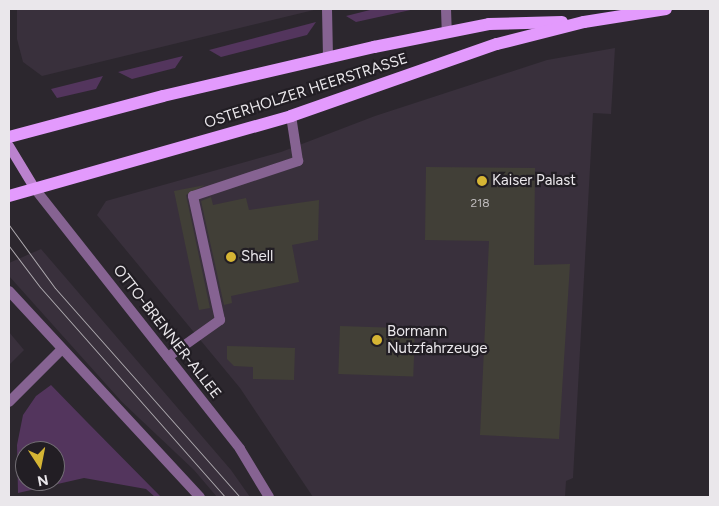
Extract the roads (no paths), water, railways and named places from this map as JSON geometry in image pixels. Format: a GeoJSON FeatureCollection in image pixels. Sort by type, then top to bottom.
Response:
{"type":"FeatureCollection","features":[{"type":"Feature","properties":{"kind":"main road","name":"OSTERHOLZER HEERSTRASSE"},"geometry":{"type":"LineString","coordinates":[[9,196],[291,116],[497,44],[584,22],[666,9]]}},
{"type":"Feature","properties":{"kind":"main road","name":"OSTERHOLZER HEERSTRASSE"},"geometry":{"type":"LineString","coordinates":[[9,136],[163,96],[328,57],[447,32],[489,24],[584,22]]}},
{"type":"Feature","properties":{"kind":"main road"},"geometry":{"type":"LineString","coordinates":[[9,146],[35,189]]}},
{"type":"Feature","properties":{"kind":"street"},"geometry":{"type":"LineString","coordinates":[[327,9],[328,57]]}},
{"type":"Feature","properties":{"kind":"street"},"geometry":{"type":"LineString","coordinates":[[446,9],[447,32]]}},
{"type":"Feature","properties":{"kind":"street"},"geometry":{"type":"LineString","coordinates":[[168,357],[220,320],[193,196],[298,161],[291,116]]}},
{"type":"Feature","properties":{"kind":"street","name":"OTTO-BRENNER-ALLEE"},"geometry":{"type":"LineString","coordinates":[[35,189],[240,449],[269,497]]}},
{"type":"Feature","properties":{"kind":"street"},"geometry":{"type":"LineString","coordinates":[[9,291],[200,497]]}},
{"type":"Feature","properties":{"kind":"street"},"geometry":{"type":"LineString","coordinates":[[9,402],[62,349]]}},
{"type":"Feature","properties":{"kind":"tram line"},"geometry":{"type":"LineString","coordinates":[[9,225],[55,288],[240,497]]}},
{"type":"Feature","properties":{"kind":"tram line"},"geometry":{"type":"LineString","coordinates":[[9,246],[40,287],[225,497]]}},
{"type":"Feature","properties":{"kind":"place","name":"Kaiser Palast"},"geometry":{"type":"Point","coordinates":[482,181]}},
{"type":"Feature","properties":{"kind":"place","name":"Shell"},"geometry":{"type":"Point","coordinates":[231,257]}},
{"type":"Feature","properties":{"kind":"place","name":"Bormann Nutzfahrzeuge"},"geometry":{"type":"Point","coordinates":[377,340]}}]}
